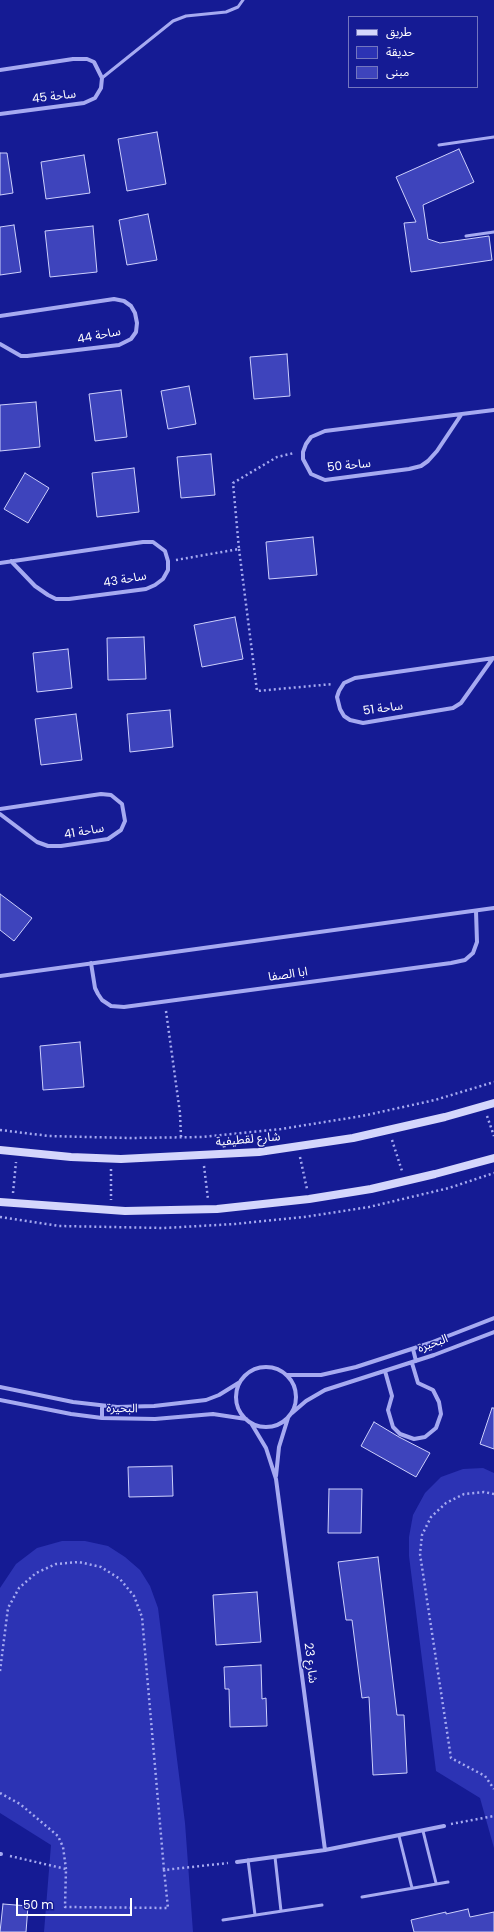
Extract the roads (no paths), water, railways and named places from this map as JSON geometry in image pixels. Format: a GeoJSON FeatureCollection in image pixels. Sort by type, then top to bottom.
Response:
{"type":"FeatureCollection","features":[{"type":"Feature","properties":{"kind":"street"},"geometry":{"type":"LineString","coordinates":[[0,70],[73,59],[87,59],[94,62],[102,78]]}},
{"type":"Feature","properties":{"kind":"street","name":"ساحة 45"},"geometry":{"type":"LineString","coordinates":[[0,114],[84,104],[95,98],[101,88],[102,78]]}},
{"type":"Feature","properties":{"kind":"street","name":"ساحة 44"},"geometry":{"type":"LineString","coordinates":[[0,316],[114,299],[124,301],[131,306],[135,313],[137,323],[136,332],[131,339],[119,344],[21,356],[0,344]]}},
{"type":"Feature","properties":{"kind":"street"},"geometry":{"type":"LineString","coordinates":[[461,415],[494,410]]}},
{"type":"Feature","properties":{"kind":"street","name":"ساحة 50"},"geometry":{"type":"LineString","coordinates":[[461,415],[428,461],[421,466],[409,469],[325,480],[311,474],[306,467],[303,452],[306,444],[311,437],[325,431],[461,415]]}},
{"type":"Feature","properties":{"kind":"street","name":"ساحة 43"},"geometry":{"type":"LineString","coordinates":[[143,542],[153,542],[160,546],[165,552],[168,561],[168,570],[166,575],[155,585],[146,589],[69,599],[56,598],[48,595],[36,586],[11,561],[143,542]]}},
{"type":"Feature","properties":{"kind":"street"},"geometry":{"type":"LineString","coordinates":[[0,563],[11,561]]}},
{"type":"Feature","properties":{"kind":"street","name":"ساحة 51"},"geometry":{"type":"LineString","coordinates":[[493,658],[461,703],[453,708],[444,711],[356,722],[344,716],[340,709],[337,697],[344,683],[355,678],[493,658]]}},
{"type":"Feature","properties":{"kind":"street","name":"ساحة 41"},"geometry":{"type":"LineString","coordinates":[[0,810],[102,794],[111,795],[122,804],[125,821],[121,830],[108,839],[61,846],[48,846],[37,842],[0,814]]}},
{"type":"Feature","properties":{"kind":"street"},"geometry":{"type":"LineString","coordinates":[[0,976],[91,962],[494,908]]}},
{"type":"Feature","properties":{"kind":"street","name":"ابا الصفا"},"geometry":{"type":"LineString","coordinates":[[91,962],[95,988],[102,1000],[111,1006],[124,1007],[165,1002],[465,960],[476,948],[476,911]]}},
{"type":"Feature","properties":{"kind":"street","name":"شارع لقطيفية"},"geometry":{"type":"LineString","coordinates":[[0,1150],[111,1159],[252,1152],[298,1147],[389,1130],[494,1103]]}},
{"type":"Feature","properties":{"kind":"street"},"geometry":{"type":"LineString","coordinates":[[0,1202],[112,1211],[210,1210],[309,1199],[405,1181],[494,1158]]}},
{"type":"Feature","properties":{"kind":"street","name":"البحيرة"},"geometry":{"type":"LineString","coordinates":[[287,1375],[313,1376],[332,1373],[413,1349],[494,1318]]}},
{"type":"Feature","properties":{"kind":"street","name":"البحيرة"},"geometry":{"type":"LineString","coordinates":[[292,1413],[306,1401],[325,1390],[414,1362],[494,1332]]}},
{"type":"Feature","properties":{"kind":"street"},"geometry":{"type":"LineString","coordinates":[[384,1371],[392,1396],[388,1410],[392,1427],[400,1434],[414,1438],[425,1436],[436,1428],[441,1414],[439,1402],[433,1390],[418,1383],[413,1349]]}},
{"type":"Feature","properties":{"kind":"street"},"geometry":{"type":"LineString","coordinates":[[262,1367],[276,1368],[287,1375],[292,1380],[296,1393],[296,1400],[292,1413],[288,1418],[270,1427],[257,1426],[246,1419],[238,1408],[236,1395],[240,1382],[249,1372],[262,1367]]}},
{"type":"Feature","properties":{"kind":"street","name":"البحيرة"},"geometry":{"type":"LineString","coordinates":[[0,1387],[73,1402],[102,1406],[154,1406],[201,1401],[219,1395],[240,1382]]}},
{"type":"Feature","properties":{"kind":"street","name":"البحيرة"},"geometry":{"type":"LineString","coordinates":[[0,1400],[71,1414],[102,1418],[155,1419],[213,1414],[246,1419]]}},
{"type":"Feature","properties":{"kind":"street"},"geometry":{"type":"LineString","coordinates":[[102,1406],[102,1418]]}},
{"type":"Feature","properties":{"kind":"street","name":"شارع 23"},"geometry":{"type":"LineString","coordinates":[[276,1479],[279,1447],[288,1418]]}},
{"type":"Feature","properties":{"kind":"street","name":"شارع 23"},"geometry":{"type":"LineString","coordinates":[[251,1423],[266,1448],[276,1479],[325,1850]]}},
{"type":"Feature","properties":{"kind":"street"},"geometry":{"type":"LineString","coordinates":[[237,1862],[325,1850],[444,1826]]}},
{"type":"Feature","properties":{"kind":"lane"},"geometry":{"type":"LineString","coordinates":[[102,78],[173,21],[186,16],[226,12],[238,7],[243,0]]}},
{"type":"Feature","properties":{"kind":"lane"},"geometry":{"type":"LineString","coordinates":[[439,145],[494,137]]}},
{"type":"Feature","properties":{"kind":"lane"},"geometry":{"type":"LineString","coordinates":[[466,236],[494,232]]}},
{"type":"Feature","properties":{"kind":"lane"},"geometry":{"type":"LineString","coordinates":[[423,1831],[436,1884]]}},
{"type":"Feature","properties":{"kind":"lane"},"geometry":{"type":"LineString","coordinates":[[399,1836],[412,1888]]}},
{"type":"Feature","properties":{"kind":"lane"},"geometry":{"type":"LineString","coordinates":[[275,1857],[281,1912]]}},
{"type":"Feature","properties":{"kind":"lane"},"geometry":{"type":"LineString","coordinates":[[248,1860],[255,1915]]}},
{"type":"Feature","properties":{"kind":"lane"},"geometry":{"type":"LineString","coordinates":[[362,1897],[448,1882]]}},
{"type":"Feature","properties":{"kind":"lane"},"geometry":{"type":"LineString","coordinates":[[223,1920],[322,1906]]}}]}
